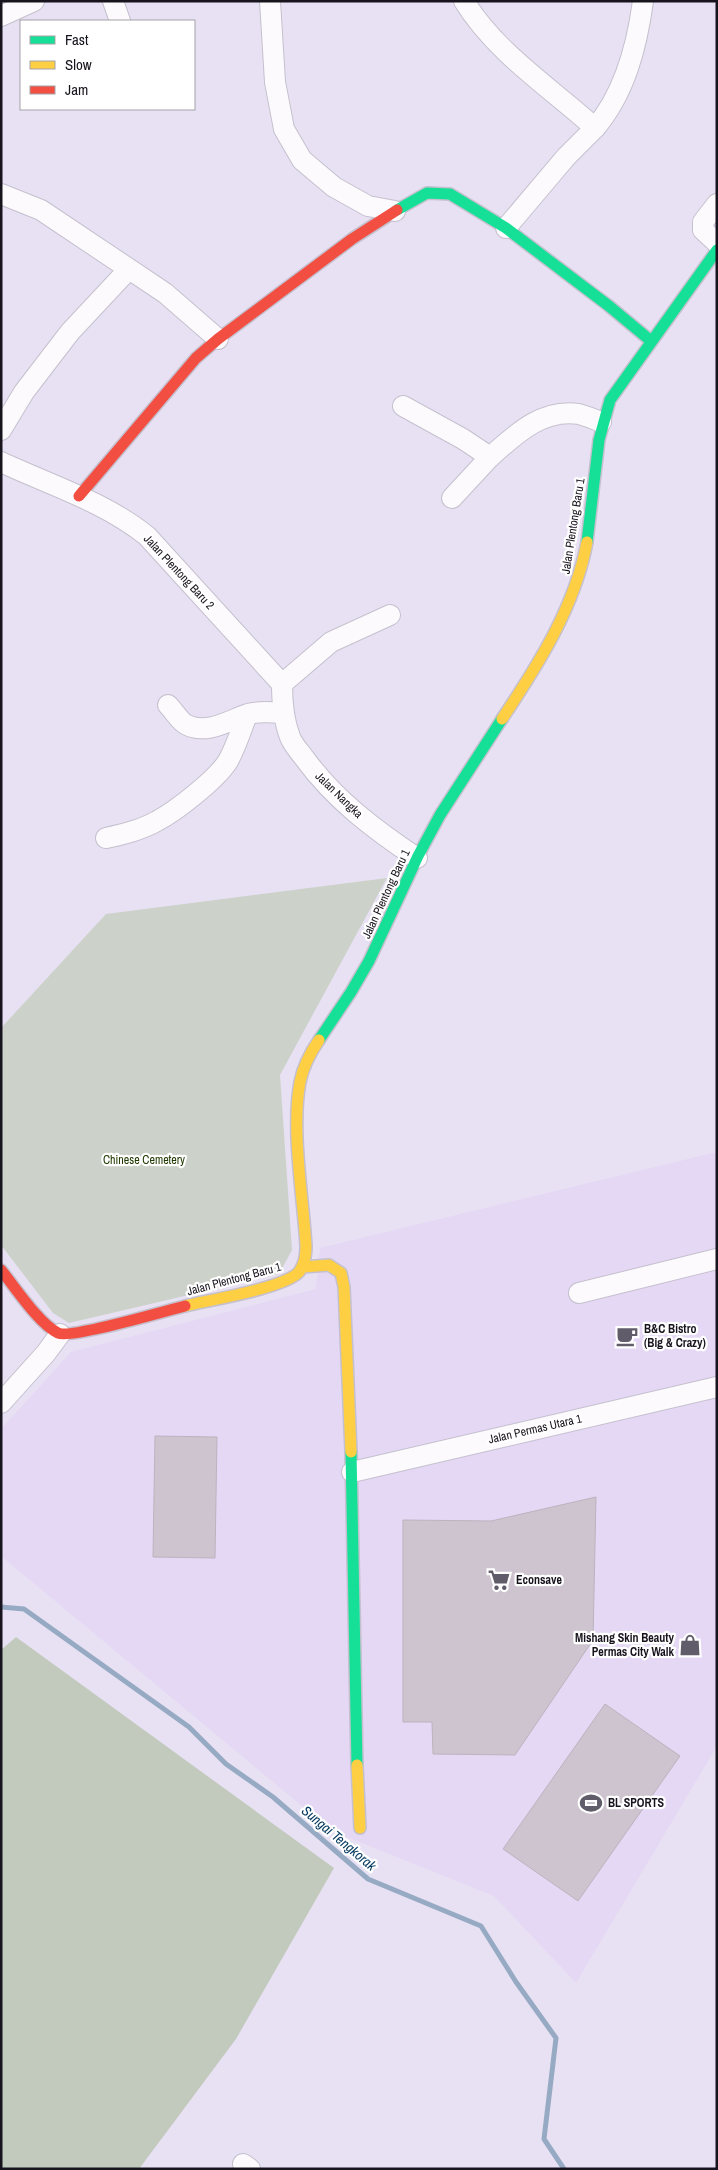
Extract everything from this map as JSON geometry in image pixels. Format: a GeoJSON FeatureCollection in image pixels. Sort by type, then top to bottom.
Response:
{"type":"FeatureCollection","features":[{"type":"Feature","properties":{"kind":"street"},"geometry":{"type":"LineString","coordinates":[[1,16],[34,1]]}},
{"type":"Feature","properties":{"kind":"street"},"geometry":{"type":"LineString","coordinates":[[113,1],[120,20]]}},
{"type":"Feature","properties":{"kind":"street"},"geometry":{"type":"LineString","coordinates":[[270,1],[275,82],[284,129],[302,160],[334,187],[368,206],[394,211]]}},
{"type":"Feature","properties":{"kind":"street"},"geometry":{"type":"LineString","coordinates":[[464,1],[473,15],[514,58],[595,128]]}},
{"type":"Feature","properties":{"kind":"street"},"geometry":{"type":"LineString","coordinates":[[506,228],[566,157],[595,128],[614,100],[627,75],[641,22],[644,1]]}},
{"type":"Feature","properties":{"kind":"street"},"geometry":{"type":"LineString","coordinates":[[80,496],[196,358],[218,339],[352,240],[394,211],[427,192],[450,194],[506,228],[651,341]]}},
{"type":"Feature","properties":{"kind":"street"},"geometry":{"type":"LineString","coordinates":[[1,194],[41,210],[165,293],[218,339]]}},
{"type":"Feature","properties":{"kind":"street"},"geometry":{"type":"LineString","coordinates":[[717,204],[703,222],[703,230],[717,243]]}},
{"type":"Feature","properties":{"kind":"street","name":"Jalan Plentong Baru 1"},"geometry":{"type":"LineString","coordinates":[[60,1334],[81,1332],[276,1284],[295,1276],[303,1267],[305,1258],[304,1205],[298,1107],[305,1065],[357,983],[373,954],[417,858],[440,816],[554,634],[580,579],[589,530],[601,422],[610,400],[717,250]]}},
{"type":"Feature","properties":{"kind":"street"},"geometry":{"type":"LineString","coordinates":[[1,430],[24,392],[70,332],[128,270]]}},
{"type":"Feature","properties":{"kind":"street"},"geometry":{"type":"LineString","coordinates":[[403,406],[463,439],[490,458]]}},
{"type":"Feature","properties":{"kind":"street"},"geometry":{"type":"LineString","coordinates":[[452,498],[511,438],[535,421],[555,414],[578,414],[601,422]]}},
{"type":"Feature","properties":{"kind":"street","name":"Jalan Plentong Baru 2"},"geometry":{"type":"LineString","coordinates":[[1,462],[80,496],[133,525],[146,536],[282,684]]}},
{"type":"Feature","properties":{"kind":"street"},"geometry":{"type":"LineString","coordinates":[[282,684],[331,642],[390,615]]}},
{"type":"Feature","properties":{"kind":"street","name":"Jalan Nangka"},"geometry":{"type":"LineString","coordinates":[[282,684],[283,713],[291,739],[319,778],[344,803],[382,835],[417,858]]}},
{"type":"Feature","properties":{"kind":"street"},"geometry":{"type":"LineString","coordinates":[[168,705],[187,725],[201,728],[219,725],[247,714],[266,711],[283,713]]}},
{"type":"Feature","properties":{"kind":"street"},"geometry":{"type":"LineString","coordinates":[[106,838],[135,831],[158,821],[216,777],[227,763],[235,747],[247,714]]}},
{"type":"Feature","properties":{"kind":"street"},"geometry":{"type":"LineString","coordinates":[[579,1293],[717,1259]]}},
{"type":"Feature","properties":{"kind":"street"},"geometry":{"type":"LineString","coordinates":[[303,1267],[329,1265],[341,1274],[344,1287],[352,1472],[357,1783],[360,1828]]}},
{"type":"Feature","properties":{"kind":"street"},"geometry":{"type":"LineString","coordinates":[[1,1270],[48,1327],[60,1334],[46,1353],[1,1403]]}},
{"type":"Feature","properties":{"kind":"street","name":"Jalan Permas Utara 1"},"geometry":{"type":"LineString","coordinates":[[352,1472],[717,1387]]}},
{"type":"Feature","properties":{"kind":"shaded area"},"geometry":{"type":"Polygon","coordinates":[[[717,1152],[717,1746],[576,1983],[494,1896],[332,1831],[1,1556],[1,1429],[71,1352],[316,1289],[320,1248],[717,1152]]]}},
{"type":"Feature","properties":{"kind":"shaded area"},"geometry":{"type":"Polygon","coordinates":[[[16,1637],[334,1868],[236,2039],[139,2169],[1,2169],[1,1650],[16,1637]]]}},
{"type":"Feature","properties":{"kind":"green space","name":"Chinese Cemetery"},"geometry":{"type":"Polygon","coordinates":[[[387,878],[280,1075],[292,1250],[279,1274],[69,1323],[53,1313],[1,1245],[1,1028],[106,914],[387,878]]]}},
{"type":"Feature","properties":{"kind":"building"},"geometry":{"type":"Polygon","coordinates":[[[155,1436],[217,1437],[215,1558],[153,1557],[155,1436]]]}},
{"type":"Feature","properties":{"kind":"building","name":"Econsave"},"geometry":{"type":"Polygon","coordinates":[[[596,1497],[593,1640],[515,1755],[433,1754],[432,1722],[403,1722],[403,1520],[491,1521],[596,1497]]]}},
{"type":"Feature","properties":{"kind":"building","name":"BL SPORTS"},"geometry":{"type":"Polygon","coordinates":[[[605,1704],[680,1756],[578,1901],[503,1849],[605,1704]]]}},
{"type":"Feature","properties":{"kind":"waterway","name":"Sungai Tengkorak"},"geometry":{"type":"LineString","coordinates":[[1,1607],[24,1609],[189,1727],[226,1764],[273,1797],[368,1879],[481,1926],[516,1982],[556,2038],[544,2139],[564,2169]]}},
{"type":"Feature","properties":{"kind":"traffic: fast"},"geometry":{"type":"LineString","coordinates":[[397,210],[427,193],[450,194],[506,228],[609,306],[651,341]]}},
{"type":"Feature","properties":{"kind":"traffic: fast"},"geometry":{"type":"LineString","coordinates":[[587,542],[599,440],[610,400],[717,250]]}},
{"type":"Feature","properties":{"kind":"traffic: fast"},"geometry":{"type":"LineString","coordinates":[[319,1040],[369,961],[418,856],[440,815],[502,719]]}},
{"type":"Feature","properties":{"kind":"traffic: fast"},"geometry":{"type":"LineString","coordinates":[[351,1452],[357,1765]]}},
{"type":"Feature","properties":{"kind":"traffic: slow"},"geometry":{"type":"LineString","coordinates":[[502,719],[554,635],[574,589],[587,542]]}},
{"type":"Feature","properties":{"kind":"traffic: slow"},"geometry":{"type":"LineString","coordinates":[[185,1306],[246,1293],[279,1283],[291,1278],[303,1266],[306,1246],[298,1163],[298,1101],[303,1071],[319,1040]]}},
{"type":"Feature","properties":{"kind":"traffic: slow"},"geometry":{"type":"LineString","coordinates":[[303,1267],[329,1265],[341,1273],[344,1287],[351,1452]]}},
{"type":"Feature","properties":{"kind":"traffic: slow"},"geometry":{"type":"LineString","coordinates":[[357,1765],[360,1828]]}},
{"type":"Feature","properties":{"kind":"traffic: jam"},"geometry":{"type":"LineString","coordinates":[[79,496],[196,358],[218,339],[352,239],[397,210]]}},
{"type":"Feature","properties":{"kind":"traffic: jam"},"geometry":{"type":"LineString","coordinates":[[1,1270],[35,1314],[58,1333],[81,1332],[185,1306]]}},
{"type":"Feature","properties":{"kind":"place","name":"B&C Bistro (Big & Crazy)"},"geometry":{"type":"Point","coordinates":[627,1336]}},
{"type":"Feature","properties":{"kind":"place","name":"Econsave"},"geometry":{"type":"Point","coordinates":[499,1580]}},
{"type":"Feature","properties":{"kind":"place","name":"Mishang Skin Beauty Permas City Walk"},"geometry":{"type":"Point","coordinates":[690,1645]}},
{"type":"Feature","properties":{"kind":"place","name":"BL SPORTS"},"geometry":{"type":"Point","coordinates":[591,1803]}}]}
